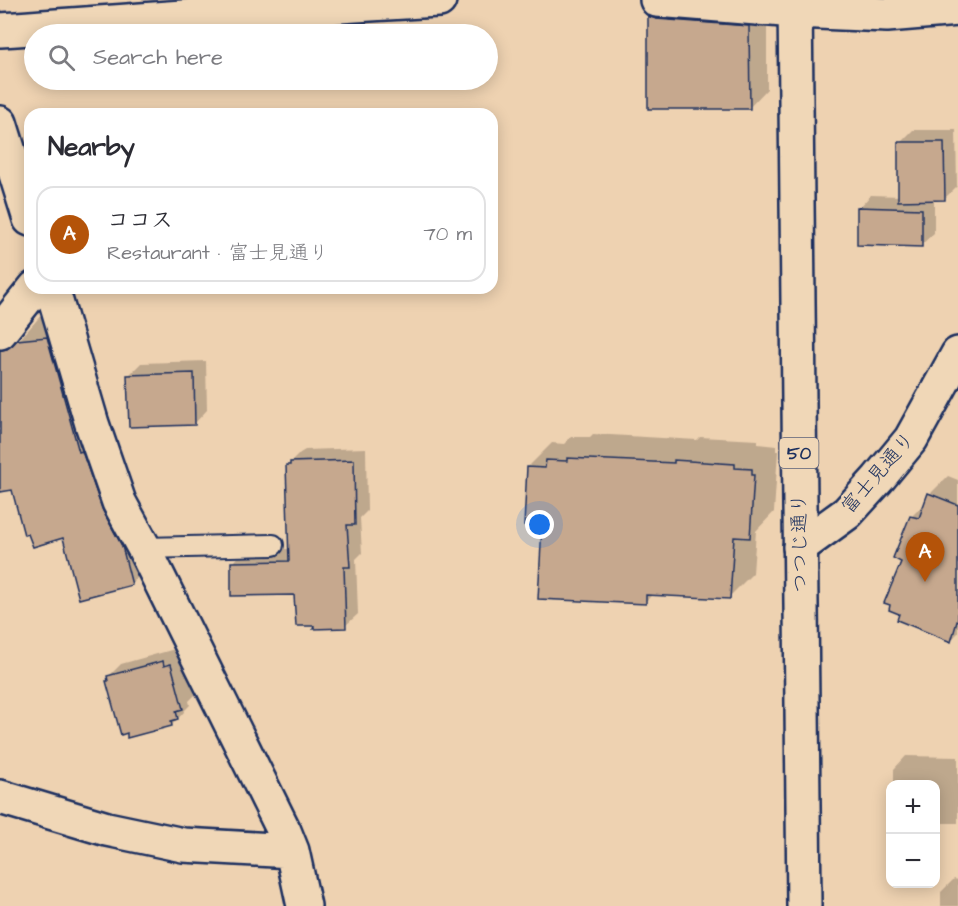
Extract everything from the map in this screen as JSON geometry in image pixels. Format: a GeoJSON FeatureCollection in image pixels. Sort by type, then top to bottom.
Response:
{"type":"FeatureCollection","features":[{"type":"Feature","properties":{"kind":"street"},"geometry":{"type":"LineString","coordinates":[[49,24],[171,9],[319,6],[439,0]]}},
{"type":"Feature","properties":{"kind":"street"},"geometry":{"type":"LineString","coordinates":[[657,0],[795,6],[887,15],[958,9]]}},
{"type":"Feature","properties":{"kind":"street","name":"つつじ通り"},"geometry":{"type":"LineString","coordinates":[[795,6],[804,906]]}},
{"type":"Feature","properties":{"kind":"street"},"geometry":{"type":"LineString","coordinates":[[0,30],[24,27]]}},
{"type":"Feature","properties":{"kind":"street"},"geometry":{"type":"LineString","coordinates":[[0,123],[24,200]]}},
{"type":"Feature","properties":{"kind":"street"},"geometry":{"type":"LineString","coordinates":[[0,332],[30,294]]}},
{"type":"Feature","properties":{"kind":"street"},"geometry":{"type":"LineString","coordinates":[[53,294],[118,502],[144,548],[279,820],[292,851],[304,906]]}},
{"type":"Feature","properties":{"kind":"street","name":"富士見通り"},"geometry":{"type":"LineString","coordinates":[[800,547],[847,513],[911,439],[958,354]]}},
{"type":"Feature","properties":{"kind":"street"},"geometry":{"type":"LineString","coordinates":[[0,797],[107,829],[183,845],[292,851]]}},
{"type":"Feature","properties":{"kind":"lane"},"geometry":{"type":"LineString","coordinates":[[144,548],[273,545]]}},
{"type":"Feature","properties":{"kind":"building"},"geometry":{"type":"Polygon","coordinates":[[[648,16],[656,19],[749,26],[750,109],[648,109],[648,16]]]}},
{"type":"Feature","properties":{"kind":"building"},"geometry":{"type":"Polygon","coordinates":[[[898,142],[944,142],[945,200],[898,201],[898,142]]]}},
{"type":"Feature","properties":{"kind":"building"},"geometry":{"type":"Polygon","coordinates":[[[857,207],[922,209],[922,247],[857,245],[857,207]]]}},
{"type":"Feature","properties":{"kind":"building"},"geometry":{"type":"Polygon","coordinates":[[[47,337],[79,452],[82,451],[103,511],[122,546],[132,585],[79,599],[63,538],[33,547],[28,534],[24,535],[12,490],[0,492],[0,350],[7,349],[17,340],[47,337]]]}},
{"type":"Feature","properties":{"kind":"building"},"geometry":{"type":"Polygon","coordinates":[[[194,373],[195,425],[129,427],[127,375],[194,373]]]}},
{"type":"Feature","properties":{"kind":"building"},"geometry":{"type":"Polygon","coordinates":[[[567,458],[674,463],[674,460],[735,464],[735,468],[752,469],[752,475],[754,475],[750,538],[734,537],[730,599],[646,595],[646,604],[538,599],[542,526],[524,525],[527,467],[545,468],[546,460],[567,461],[567,458]]]}},
{"type":"Feature","properties":{"kind":"building"},"geometry":{"type":"Polygon","coordinates":[[[354,460],[355,525],[347,525],[350,567],[344,567],[346,628],[313,629],[314,626],[296,626],[294,595],[231,596],[231,562],[289,561],[286,465],[290,465],[290,462],[354,460]]]}},
{"type":"Feature","properties":{"kind":"building"},"geometry":{"type":"Polygon","coordinates":[[[928,493],[958,505],[958,618],[951,642],[897,620],[899,614],[889,610],[890,605],[884,603],[901,562],[893,558],[910,516],[919,518],[928,493]]]}},
{"type":"Feature","properties":{"kind":"building"},"geometry":{"type":"Polygon","coordinates":[[[163,661],[164,666],[171,664],[183,709],[176,711],[178,719],[171,721],[172,726],[127,738],[127,733],[121,735],[106,681],[108,681],[107,676],[163,661]]]}},
{"type":"Feature","properties":{"kind":"place","name":"ココス"},"geometry":{"type":"Point","coordinates":[925,582]}}]}
